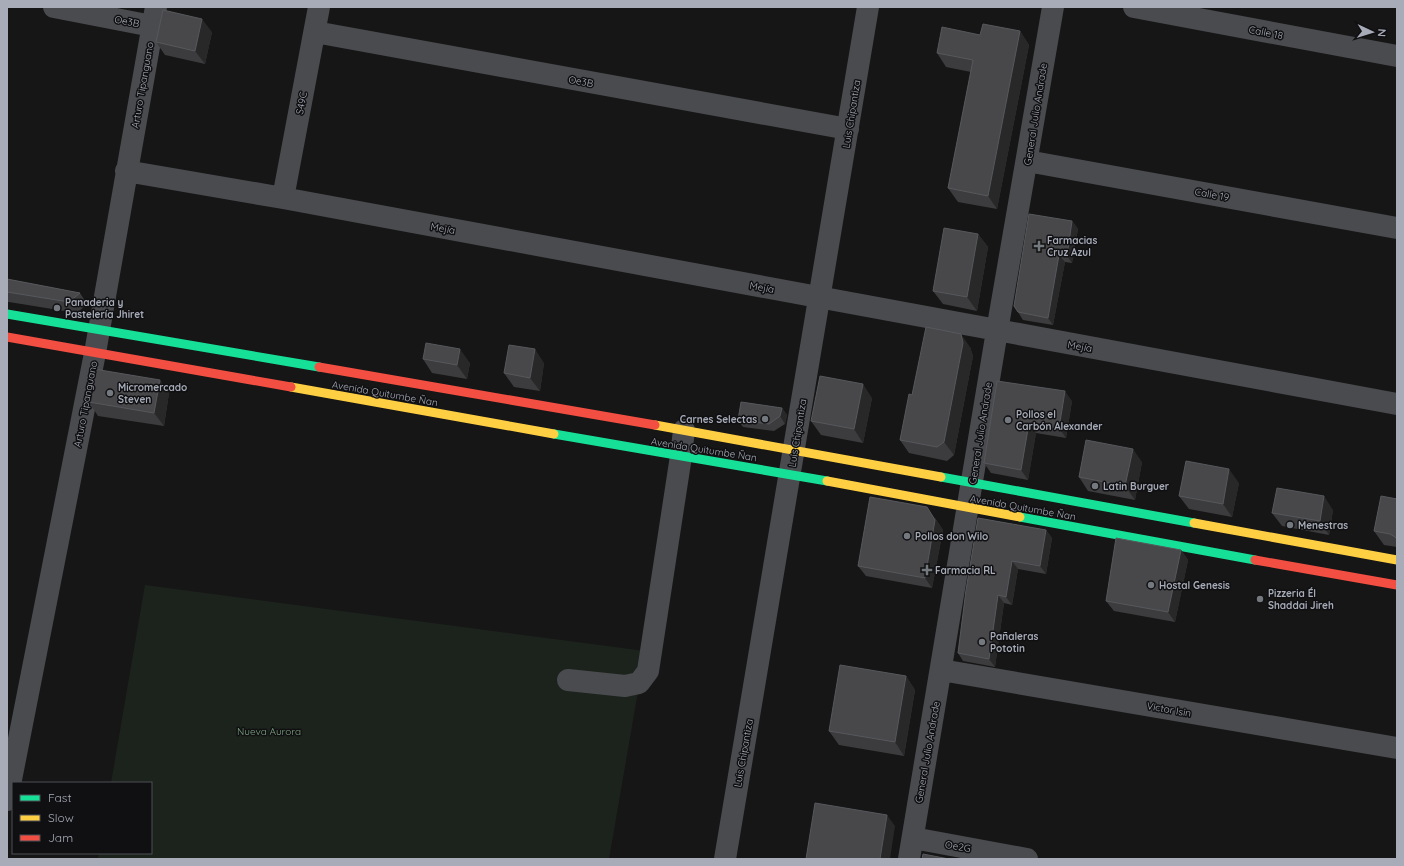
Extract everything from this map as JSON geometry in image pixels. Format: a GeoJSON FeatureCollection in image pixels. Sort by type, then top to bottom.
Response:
{"type":"FeatureCollection","features":[{"type":"Feature","properties":{"kind":"street","name":"Oe3B"},"geometry":{"type":"LineString","coordinates":[[54,7],[154,16]]}},
{"type":"Feature","properties":{"kind":"street","name":"S49C"},"geometry":{"type":"LineString","coordinates":[[284,198],[319,7]]}},
{"type":"Feature","properties":{"kind":"street","name":"Luis Chipantiza"},"geometry":{"type":"LineString","coordinates":[[725,859],[791,474],[868,7]]}},
{"type":"Feature","properties":{"kind":"street","name":"General Julio Andrade"},"geometry":{"type":"LineString","coordinates":[[909,859],[997,331],[1053,7]]}},
{"type":"Feature","properties":{"kind":"street","name":"Calle 18"},"geometry":{"type":"LineString","coordinates":[[1134,7],[1397,56]]}},
{"type":"Feature","properties":{"kind":"street","name":"Arturo Tipanguano"},"geometry":{"type":"LineString","coordinates":[[7,800],[95,353],[154,16]]}},
{"type":"Feature","properties":{"kind":"street","name":"Oe3B"},"geometry":{"type":"LineString","coordinates":[[314,32],[848,129]]}},
{"type":"Feature","properties":{"kind":"street","name":"Calle 19"},"geometry":{"type":"LineString","coordinates":[[1027,161],[1397,228]]}},
{"type":"Feature","properties":{"kind":"street","name":"Mejía"},"geometry":{"type":"LineString","coordinates":[[126,171],[284,198],[1397,404]]}},
{"type":"Feature","properties":{"kind":"street","name":"Avenida Quitumbe Ñan"},"geometry":{"type":"LineString","coordinates":[[7,314],[534,403],[1397,560]]}},
{"type":"Feature","properties":{"kind":"street","name":"Avenida Quitumbe Ñan"},"geometry":{"type":"LineString","coordinates":[[7,337],[681,456],[791,474],[968,508],[1397,585]]}},
{"type":"Feature","properties":{"kind":"street"},"geometry":{"type":"LineString","coordinates":[[568,680],[625,686],[639,683],[648,671],[684,430]]}},
{"type":"Feature","properties":{"kind":"street","name":"Victor Isin"},"geometry":{"type":"LineString","coordinates":[[941,670],[1397,748]]}},
{"type":"Feature","properties":{"kind":"street","name":"Oe2G"},"geometry":{"type":"LineString","coordinates":[[913,838],[1027,859]]}},
{"type":"Feature","properties":{"kind":"green space","name":"Nueva Aurora"},"geometry":{"type":"Polygon","coordinates":[[[145,585],[645,651],[609,859],[98,859],[99,854],[152,854],[152,782],[111,782],[145,585]]]}},
{"type":"Feature","properties":{"kind":"building"},"geometry":{"type":"Polygon","coordinates":[[[163,10],[202,19],[195,51],[156,42],[163,10]]]}},
{"type":"Feature","properties":{"kind":"building"},"geometry":{"type":"Polygon","coordinates":[[[983,24],[1020,31],[988,196],[948,188],[973,60],[937,53],[942,27],[980,35],[983,24]]]}},
{"type":"Feature","properties":{"kind":"building"},"geometry":{"type":"Polygon","coordinates":[[[1029,214],[1072,221],[1067,256],[1059,255],[1048,318],[1018,312],[1014,306],[1029,214]]]}},
{"type":"Feature","properties":{"kind":"building"},"geometry":{"type":"Polygon","coordinates":[[[944,228],[978,234],[967,297],[933,291],[944,228]]]}},
{"type":"Feature","properties":{"kind":"building"},"geometry":{"type":"Polygon","coordinates":[[[7,279],[80,293],[69,302],[7,292],[7,279]]]}},
{"type":"Feature","properties":{"kind":"building"},"geometry":{"type":"Polygon","coordinates":[[[926,327],[961,334],[963,343],[944,442],[937,447],[900,440],[909,394],[912,395],[926,327]]]}},
{"type":"Feature","properties":{"kind":"building"},"geometry":{"type":"Polygon","coordinates":[[[426,343],[460,349],[457,365],[423,359],[426,343]]]}},
{"type":"Feature","properties":{"kind":"building"},"geometry":{"type":"Polygon","coordinates":[[[509,345],[535,349],[530,378],[504,373],[509,345]]]}},
{"type":"Feature","properties":{"kind":"building"},"geometry":{"type":"Polygon","coordinates":[[[94,369],[160,380],[154,413],[89,402],[94,369]]]}},
{"type":"Feature","properties":{"kind":"building"},"geometry":{"type":"Polygon","coordinates":[[[820,376],[863,384],[854,429],[811,421],[820,376]]]}},
{"type":"Feature","properties":{"kind":"building"},"geometry":{"type":"Polygon","coordinates":[[[997,381],[1065,391],[1059,428],[1029,423],[1021,470],[984,463],[997,381]]]}},
{"type":"Feature","properties":{"kind":"building"},"geometry":{"type":"Polygon","coordinates":[[[741,402],[782,408],[780,416],[769,424],[738,420],[741,402]]]}},
{"type":"Feature","properties":{"kind":"building"},"geometry":{"type":"Polygon","coordinates":[[[1086,440],[1133,449],[1125,486],[1079,477],[1086,440]]]}},
{"type":"Feature","properties":{"kind":"building"},"geometry":{"type":"Polygon","coordinates":[[[1186,461],[1229,469],[1223,504],[1179,496],[1186,461]]]}},
{"type":"Feature","properties":{"kind":"building"},"geometry":{"type":"Polygon","coordinates":[[[1277,488],[1324,496],[1320,521],[1272,513],[1277,488]]]}},
{"type":"Feature","properties":{"kind":"building"},"geometry":{"type":"Polygon","coordinates":[[[1381,496],[1397,499],[1397,539],[1390,534],[1374,531],[1381,496]]]}},
{"type":"Feature","properties":{"kind":"building"},"geometry":{"type":"Polygon","coordinates":[[[870,497],[927,507],[935,520],[925,578],[858,566],[870,497]]]}},
{"type":"Feature","properties":{"kind":"building"},"geometry":{"type":"Polygon","coordinates":[[[978,518],[1046,530],[1040,566],[1012,561],[1006,597],[998,595],[989,659],[958,653],[966,590],[978,518]]]}},
{"type":"Feature","properties":{"kind":"building","name":"Hostal Genesis"},"geometry":{"type":"Polygon","coordinates":[[[1116,538],[1181,550],[1168,612],[1106,601],[1116,538]]]}},
{"type":"Feature","properties":{"kind":"building"},"geometry":{"type":"Polygon","coordinates":[[[840,665],[906,676],[895,742],[829,731],[840,665]]]}},
{"type":"Feature","properties":{"kind":"building"},"geometry":{"type":"Polygon","coordinates":[[[815,803],[887,815],[880,859],[806,859],[815,803]]]}},
{"type":"Feature","properties":{"kind":"building"},"geometry":{"type":"Polygon","coordinates":[[[923,854],[949,859],[922,859],[923,854]]]}},
{"type":"Feature","properties":{"kind":"traffic: fast"},"geometry":{"type":"LineString","coordinates":[[7,314],[319,367]]}},
{"type":"Feature","properties":{"kind":"traffic: fast"},"geometry":{"type":"LineString","coordinates":[[554,434],[827,481]]}},
{"type":"Feature","properties":{"kind":"traffic: fast"},"geometry":{"type":"LineString","coordinates":[[941,477],[1194,523]]}},
{"type":"Feature","properties":{"kind":"traffic: fast"},"geometry":{"type":"LineString","coordinates":[[1020,517],[1255,560]]}},
{"type":"Feature","properties":{"kind":"traffic: slow"},"geometry":{"type":"LineString","coordinates":[[291,387],[554,434]]}},
{"type":"Feature","properties":{"kind":"traffic: slow"},"geometry":{"type":"LineString","coordinates":[[655,425],[941,477]]}},
{"type":"Feature","properties":{"kind":"traffic: slow"},"geometry":{"type":"LineString","coordinates":[[827,481],[1020,517]]}},
{"type":"Feature","properties":{"kind":"traffic: slow"},"geometry":{"type":"LineString","coordinates":[[1194,523],[1397,560]]}},
{"type":"Feature","properties":{"kind":"traffic: jam"},"geometry":{"type":"LineString","coordinates":[[7,337],[291,387]]}},
{"type":"Feature","properties":{"kind":"traffic: jam"},"geometry":{"type":"LineString","coordinates":[[319,367],[655,425]]}},
{"type":"Feature","properties":{"kind":"traffic: jam"},"geometry":{"type":"LineString","coordinates":[[1255,560],[1397,585]]}},
{"type":"Feature","properties":{"kind":"place","name":"Farmacias Cruz Azul"},"geometry":{"type":"Point","coordinates":[1039,246]}},
{"type":"Feature","properties":{"kind":"place","name":"Panaderia y Pastelería Jhiret"},"geometry":{"type":"Point","coordinates":[57,308]}},
{"type":"Feature","properties":{"kind":"place","name":"Micromercado Steven"},"geometry":{"type":"Point","coordinates":[110,393]}},
{"type":"Feature","properties":{"kind":"place","name":"Carnes Selectas"},"geometry":{"type":"Point","coordinates":[765,419]}},
{"type":"Feature","properties":{"kind":"place","name":"Pollos el Carbón Alexander"},"geometry":{"type":"Point","coordinates":[1008,420]}},
{"type":"Feature","properties":{"kind":"place","name":"Latin Burguer"},"geometry":{"type":"Point","coordinates":[1095,486]}},
{"type":"Feature","properties":{"kind":"place","name":"Menestras"},"geometry":{"type":"Point","coordinates":[1290,525]}},
{"type":"Feature","properties":{"kind":"place","name":"Pollos don Wilo"},"geometry":{"type":"Point","coordinates":[907,536]}},
{"type":"Feature","properties":{"kind":"place","name":"Farmacia RL"},"geometry":{"type":"Point","coordinates":[927,570]}},
{"type":"Feature","properties":{"kind":"place","name":"Hostal Genesis"},"geometry":{"type":"Point","coordinates":[1151,585]}},
{"type":"Feature","properties":{"kind":"place","name":"Pizzeria Él Shaddai Jireh"},"geometry":{"type":"Point","coordinates":[1260,599]}},
{"type":"Feature","properties":{"kind":"place","name":"Pañaleras Pototin"},"geometry":{"type":"Point","coordinates":[982,642]}}]}
